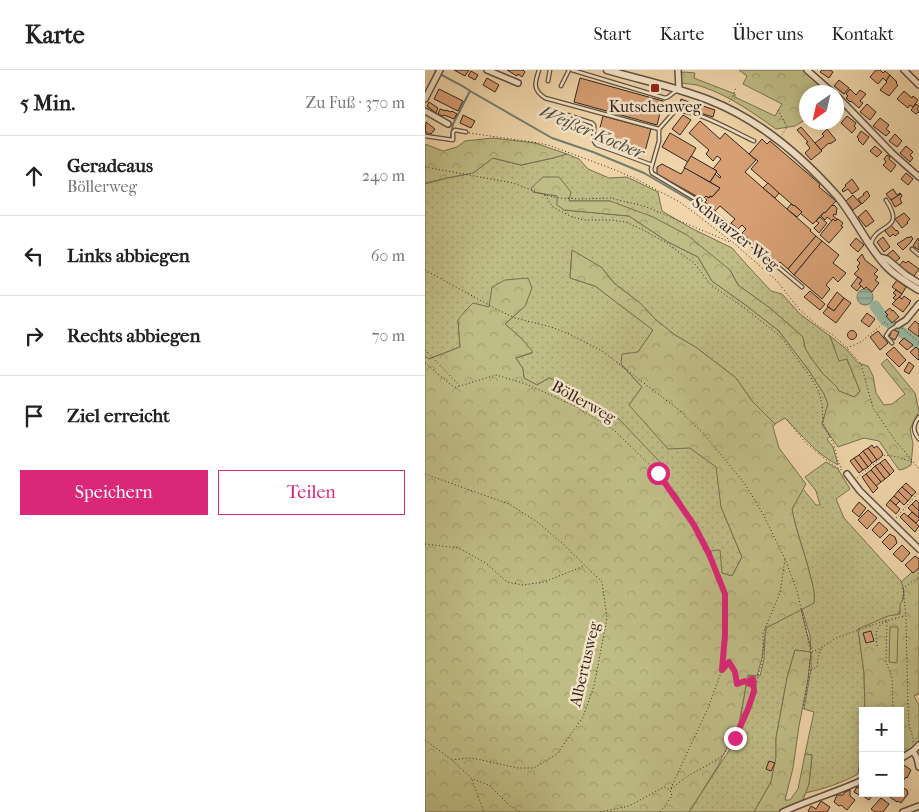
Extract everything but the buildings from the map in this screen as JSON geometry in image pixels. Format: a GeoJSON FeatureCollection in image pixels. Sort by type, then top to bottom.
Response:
{"type":"FeatureCollection","features":[{"type":"Feature","properties":{"kind":"street"},"geometry":{"type":"LineString","coordinates":[[487,70],[519,83]]}},
{"type":"Feature","properties":{"kind":"street"},"geometry":{"type":"LineString","coordinates":[[607,70],[679,89],[708,100],[729,109],[779,140],[831,189],[888,268],[919,290]]}},
{"type":"Feature","properties":{"kind":"street"},"geometry":{"type":"LineString","coordinates":[[679,70],[679,89]]}},
{"type":"Feature","properties":{"kind":"street"},"geometry":{"type":"LineString","coordinates":[[807,70],[824,85]]}},
{"type":"Feature","properties":{"kind":"street"},"geometry":{"type":"LineString","coordinates":[[904,70],[919,84]]}},
{"type":"Feature","properties":{"kind":"street"},"geometry":{"type":"LineString","coordinates":[[425,99],[439,72]]}},
{"type":"Feature","properties":{"kind":"street"},"geometry":{"type":"LineString","coordinates":[[844,103],[892,153],[919,177]]}},
{"type":"Feature","properties":{"kind":"street"},"geometry":{"type":"LineString","coordinates":[[425,111],[448,124]]}},
{"type":"Feature","properties":{"kind":"street"},"geometry":{"type":"LineString","coordinates":[[879,257],[887,260],[917,282]]}},
{"type":"Feature","properties":{"kind":"street"},"geometry":{"type":"LineString","coordinates":[[896,326],[906,320],[919,304]]}},
{"type":"Feature","properties":{"kind":"street"},"geometry":{"type":"LineString","coordinates":[[847,474],[860,491],[919,549]]}},
{"type":"Feature","properties":{"kind":"street"},"geometry":{"type":"LineString","coordinates":[[904,756],[919,745]]}},
{"type":"Feature","properties":{"kind":"street"},"geometry":{"type":"LineString","coordinates":[[913,751],[919,767]]}},
{"type":"Feature","properties":{"kind":"street"},"geometry":{"type":"LineString","coordinates":[[783,812],[859,782]]}},
{"type":"Feature","properties":{"kind":"street"},"geometry":{"type":"LineString","coordinates":[[903,812],[919,806]]}},
{"type":"Feature","properties":{"kind":"lane"},"geometry":{"type":"LineString","coordinates":[[539,70],[535,82],[536,88],[538,93],[545,98],[659,129]]}},
{"type":"Feature","properties":{"kind":"lane"},"geometry":{"type":"LineString","coordinates":[[548,81],[550,70]]}},
{"type":"Feature","properties":{"kind":"lane"},"geometry":{"type":"LineString","coordinates":[[561,86],[570,70],[665,98],[679,89]]}},
{"type":"Feature","properties":{"kind":"lane"},"geometry":{"type":"LineString","coordinates":[[754,141],[713,121],[683,111],[675,112],[659,129],[659,141],[652,165],[652,174],[702,204],[803,287]]}},
{"type":"Feature","properties":{"kind":"lane"},"geometry":{"type":"LineString","coordinates":[[561,113],[589,121],[594,125],[594,143],[597,146],[652,165]]}},
{"type":"Feature","properties":{"kind":"lane"},"geometry":{"type":"LineString","coordinates":[[425,136],[453,140],[453,132],[455,130],[466,132]]}},
{"type":"Feature","properties":{"kind":"lane"},"geometry":{"type":"LineString","coordinates":[[871,246],[873,238],[891,223],[893,219],[894,214],[886,200]]}},
{"type":"Feature","properties":{"kind":"lane"},"geometry":{"type":"LineString","coordinates":[[912,249],[919,255]]}},
{"type":"Feature","properties":{"kind":"lane"},"geometry":{"type":"LineString","coordinates":[[917,282],[919,275]]}},
{"type":"Feature","properties":{"kind":"lane"},"geometry":{"type":"LineString","coordinates":[[892,343],[886,336],[896,326]]}},
{"type":"Feature","properties":{"kind":"lane"},"geometry":{"type":"LineString","coordinates":[[919,417],[914,426],[914,432],[919,439]]}},
{"type":"Feature","properties":{"kind":"path"},"geometry":{"type":"LineString","coordinates":[[727,104],[732,99],[736,87]]}},
{"type":"Feature","properties":{"kind":"path"},"geometry":{"type":"LineString","coordinates":[[778,110],[787,127],[784,132]]}},
{"type":"Feature","properties":{"kind":"path","name":"Schwarzer Weg"},"geometry":{"type":"LineString","coordinates":[[466,132],[548,145],[613,169],[689,208],[777,280],[799,309],[847,348],[861,364],[873,408],[895,440],[919,469]]}},
{"type":"Feature","properties":{"kind":"path"},"geometry":{"type":"LineString","coordinates":[[425,167],[513,183],[559,198],[610,198],[630,202],[733,243]]}},
{"type":"Feature","properties":{"kind":"path"},"geometry":{"type":"LineString","coordinates":[[545,195],[553,207],[570,216],[583,220],[625,222],[665,242],[694,263],[711,285],[746,309],[781,337],[810,376],[819,392],[823,423],[834,446],[842,470],[805,442],[787,420]]}},
{"type":"Feature","properties":{"kind":"path"},"geometry":{"type":"LineString","coordinates":[[425,270],[515,318],[569,334],[602,351],[679,410],[703,433],[745,484],[763,514],[785,558],[797,591],[811,652],[803,709]]}},
{"type":"Feature","properties":{"kind":"path"},"geometry":{"type":"LineString","coordinates":[[847,348],[861,342],[885,322],[888,325],[896,326],[919,342]]}},
{"type":"Feature","properties":{"kind":"path"},"geometry":{"type":"LineString","coordinates":[[425,350],[460,386]]}},
{"type":"Feature","properties":{"kind":"path"},"geometry":{"type":"LineString","coordinates":[[425,363],[451,385],[457,388],[460,386]]}},
{"type":"Feature","properties":{"kind":"path","name":"Böllerweg"},"geometry":{"type":"LineString","coordinates":[[460,386],[497,375],[526,384],[575,406],[614,430],[658,473],[694,525],[709,554],[725,594],[725,635],[722,670],[708,708],[670,790],[672,796],[659,812]]}},
{"type":"Feature","properties":{"kind":"path"},"geometry":{"type":"LineString","coordinates":[[860,476],[885,455],[898,457],[914,463]]}},
{"type":"Feature","properties":{"kind":"path","name":"Albertusweg"},"geometry":{"type":"LineString","coordinates":[[425,474],[509,504],[536,521],[602,582],[607,618],[594,686],[583,717],[557,754],[534,768],[518,768],[467,758],[452,760]]}},
{"type":"Feature","properties":{"kind":"path"},"geometry":{"type":"LineString","coordinates":[[892,522],[919,494]]}},
{"type":"Feature","properties":{"kind":"path"},"geometry":{"type":"LineString","coordinates":[[425,544],[459,548],[487,564],[507,582],[523,585],[545,582],[585,566]]}},
{"type":"Feature","properties":{"kind":"path"},"geometry":{"type":"LineString","coordinates":[[600,812],[629,806],[664,787],[670,790],[686,777],[722,756],[728,749],[748,709],[754,691],[763,658],[763,633],[780,593],[785,558]]}},
{"type":"Feature","properties":{"kind":"path"},"geometry":{"type":"LineString","coordinates":[[913,751],[913,738],[907,708],[906,616],[903,588],[919,577]]}},
{"type":"Feature","properties":{"kind":"path"},"geometry":{"type":"LineString","coordinates":[[811,652],[836,638],[887,620],[906,616]]}},
{"type":"Feature","properties":{"kind":"path"},"geometry":{"type":"LineString","coordinates":[[877,646],[877,630],[887,620]]}},
{"type":"Feature","properties":{"kind":"path"},"geometry":{"type":"LineString","coordinates":[[887,620],[886,662],[892,677],[893,707]]}},
{"type":"Feature","properties":{"kind":"path"},"geometry":{"type":"LineString","coordinates":[[809,670],[817,667],[821,648]]}},
{"type":"Feature","properties":{"kind":"path"},"geometry":{"type":"LineString","coordinates":[[722,670],[729,662],[735,672],[737,684],[745,681],[750,684],[751,679],[753,679],[754,691]]}},
{"type":"Feature","properties":{"kind":"path"},"geometry":{"type":"LineString","coordinates":[[425,740],[452,760],[472,779],[489,785],[510,806],[520,812]]}},
{"type":"Feature","properties":{"kind":"path"},"geometry":{"type":"LineString","coordinates":[[472,779],[483,812]]}},
{"type":"Feature","properties":{"kind":"green space"},"geometry":{"type":"Polygon","coordinates":[[[739,70],[804,70],[821,85],[799,85],[799,123],[795,126],[776,129],[723,95],[700,86],[680,83],[680,73],[695,73],[694,78],[735,94],[735,97],[775,116],[782,104],[743,84],[747,76],[739,70]]]}},
{"type":"Feature","properties":{"kind":"green space"},"geometry":{"type":"Polygon","coordinates":[[[493,138],[535,143],[567,154],[521,165],[493,158],[473,173],[425,183],[425,144],[443,151],[457,147],[465,141],[493,138]]]}},
{"type":"Feature","properties":{"kind":"green space"},"geometry":{"type":"Polygon","coordinates":[[[567,154],[579,159],[588,169],[609,178],[627,177],[658,192],[662,211],[732,248],[771,291],[782,294],[800,314],[830,336],[839,360],[847,359],[860,391],[854,397],[839,391],[811,358],[805,348],[803,337],[770,308],[738,285],[730,270],[610,201],[568,201],[571,192],[533,192],[558,196],[564,210],[629,216],[668,242],[698,257],[712,281],[779,331],[824,394],[828,404],[822,424],[830,436],[827,439],[833,447],[838,465],[816,450],[785,418],[775,424],[752,401],[736,378],[655,319],[640,303],[614,283],[601,267],[572,251],[570,278],[595,286],[653,330],[638,352],[621,364],[642,387],[629,405],[717,467],[721,507],[742,557],[732,576],[722,573],[677,495],[666,482],[665,471],[609,419],[564,384],[549,378],[537,385],[524,378],[523,369],[516,358],[532,353],[522,339],[505,324],[525,306],[489,308],[458,320],[460,347],[428,359],[425,356],[425,184],[473,173],[492,158],[521,165],[567,154]]]}},
{"type":"Feature","properties":{"kind":"green space"},"geometry":{"type":"Polygon","coordinates":[[[543,177],[559,177],[571,192],[569,201],[610,201],[653,217],[687,235],[730,270],[738,285],[770,308],[803,337],[805,348],[811,358],[839,391],[854,397],[860,391],[847,359],[839,361],[830,336],[846,349],[858,363],[868,366],[873,376],[876,393],[884,405],[892,404],[905,394],[881,364],[887,359],[915,393],[919,411],[910,429],[913,444],[911,465],[899,470],[879,441],[864,438],[838,447],[822,424],[828,404],[810,372],[779,331],[712,281],[698,257],[668,242],[629,216],[564,210],[557,205],[557,196],[533,192],[531,188],[543,177]]]}},
{"type":"Feature","properties":{"kind":"green space"},"geometry":{"type":"Polygon","coordinates":[[[572,250],[601,267],[614,283],[640,303],[655,319],[736,378],[752,401],[775,424],[773,427],[779,448],[806,484],[792,509],[813,586],[814,603],[766,628],[762,658],[757,676],[748,675],[739,723],[718,766],[689,812],[425,812],[425,356],[429,359],[460,347],[458,320],[473,303],[489,307],[492,287],[505,280],[528,278],[532,288],[525,306],[505,324],[533,352],[516,358],[523,369],[524,378],[537,385],[549,378],[564,384],[609,419],[619,419],[660,462],[665,471],[666,482],[677,495],[709,551],[720,550],[722,573],[732,576],[742,557],[721,507],[716,467],[690,448],[668,449],[629,405],[642,387],[621,364],[622,354],[638,352],[653,330],[595,286],[570,278],[572,250]]]}},
{"type":"Feature","properties":{"kind":"green space"},"geometry":{"type":"Polygon","coordinates":[[[826,462],[838,469],[850,489],[836,499],[844,518],[901,581],[904,590],[899,614],[858,629],[864,673],[865,707],[859,707],[858,774],[833,785],[805,793],[809,784],[812,755],[805,754],[814,712],[804,709],[811,669],[811,652],[795,650],[787,678],[776,738],[776,757],[771,782],[754,812],[689,812],[730,749],[740,730],[748,675],[760,676],[764,659],[766,628],[801,609],[811,649],[810,636],[802,609],[814,603],[814,592],[792,509],[803,489],[816,505],[820,505],[816,491],[805,477],[826,462]]]}},
{"type":"Feature","properties":{"kind":"green space"},"geometry":{"type":"Polygon","coordinates":[[[919,566],[919,694],[914,696],[919,705],[919,742],[911,750],[904,753],[904,707],[865,707],[864,673],[858,629],[888,616],[900,614],[900,604],[904,593],[901,582],[919,566]]]}},
{"type":"Feature","properties":{"kind":"green space"},"geometry":{"type":"Polygon","coordinates":[[[890,627],[898,627],[897,663],[889,662],[890,627]]]}},
{"type":"Feature","properties":{"kind":"green space"},"geometry":{"type":"Polygon","coordinates":[[[795,650],[811,652],[793,768],[785,800],[790,800],[798,789],[805,754],[812,755],[809,784],[802,803],[783,812],[754,812],[771,782],[776,757],[776,738],[787,678],[795,650]]]}},
{"type":"Feature","properties":{"kind":"shaded area"},"geometry":{"type":"Polygon","coordinates":[[[865,289],[871,291],[873,297],[871,303],[865,305],[859,303],[857,297],[859,291],[865,289]]]}},
{"type":"Feature","properties":{"kind":"waterway","name":"Weißer Kocher"},"geometry":{"type":"LineString","coordinates":[[435,70],[552,138],[644,173],[697,204],[708,213]]}},
{"type":"Feature","properties":{"kind":"waterway"},"geometry":{"type":"LineString","coordinates":[[440,139],[450,141],[453,124],[470,91]]}},
{"type":"Feature","properties":{"kind":"waterway","name":"Weißer Kocher"},"geometry":{"type":"LineString","coordinates":[[875,306],[884,319],[919,345]]}},
{"type":"Feature","properties":{"kind":"place","name":"Kutschenweg"},"geometry":{"type":"Point","coordinates":[655,88]}},
{"type":"Feature","properties":{"kind":"route"},"geometry":{"type":"LineString","coordinates":[[658,473],[694,525],[709,554],[725,594],[725,635],[722,670],[729,662],[735,672],[737,684],[745,681],[750,684],[751,679],[753,679],[754,691],[735,738]]}}]}
